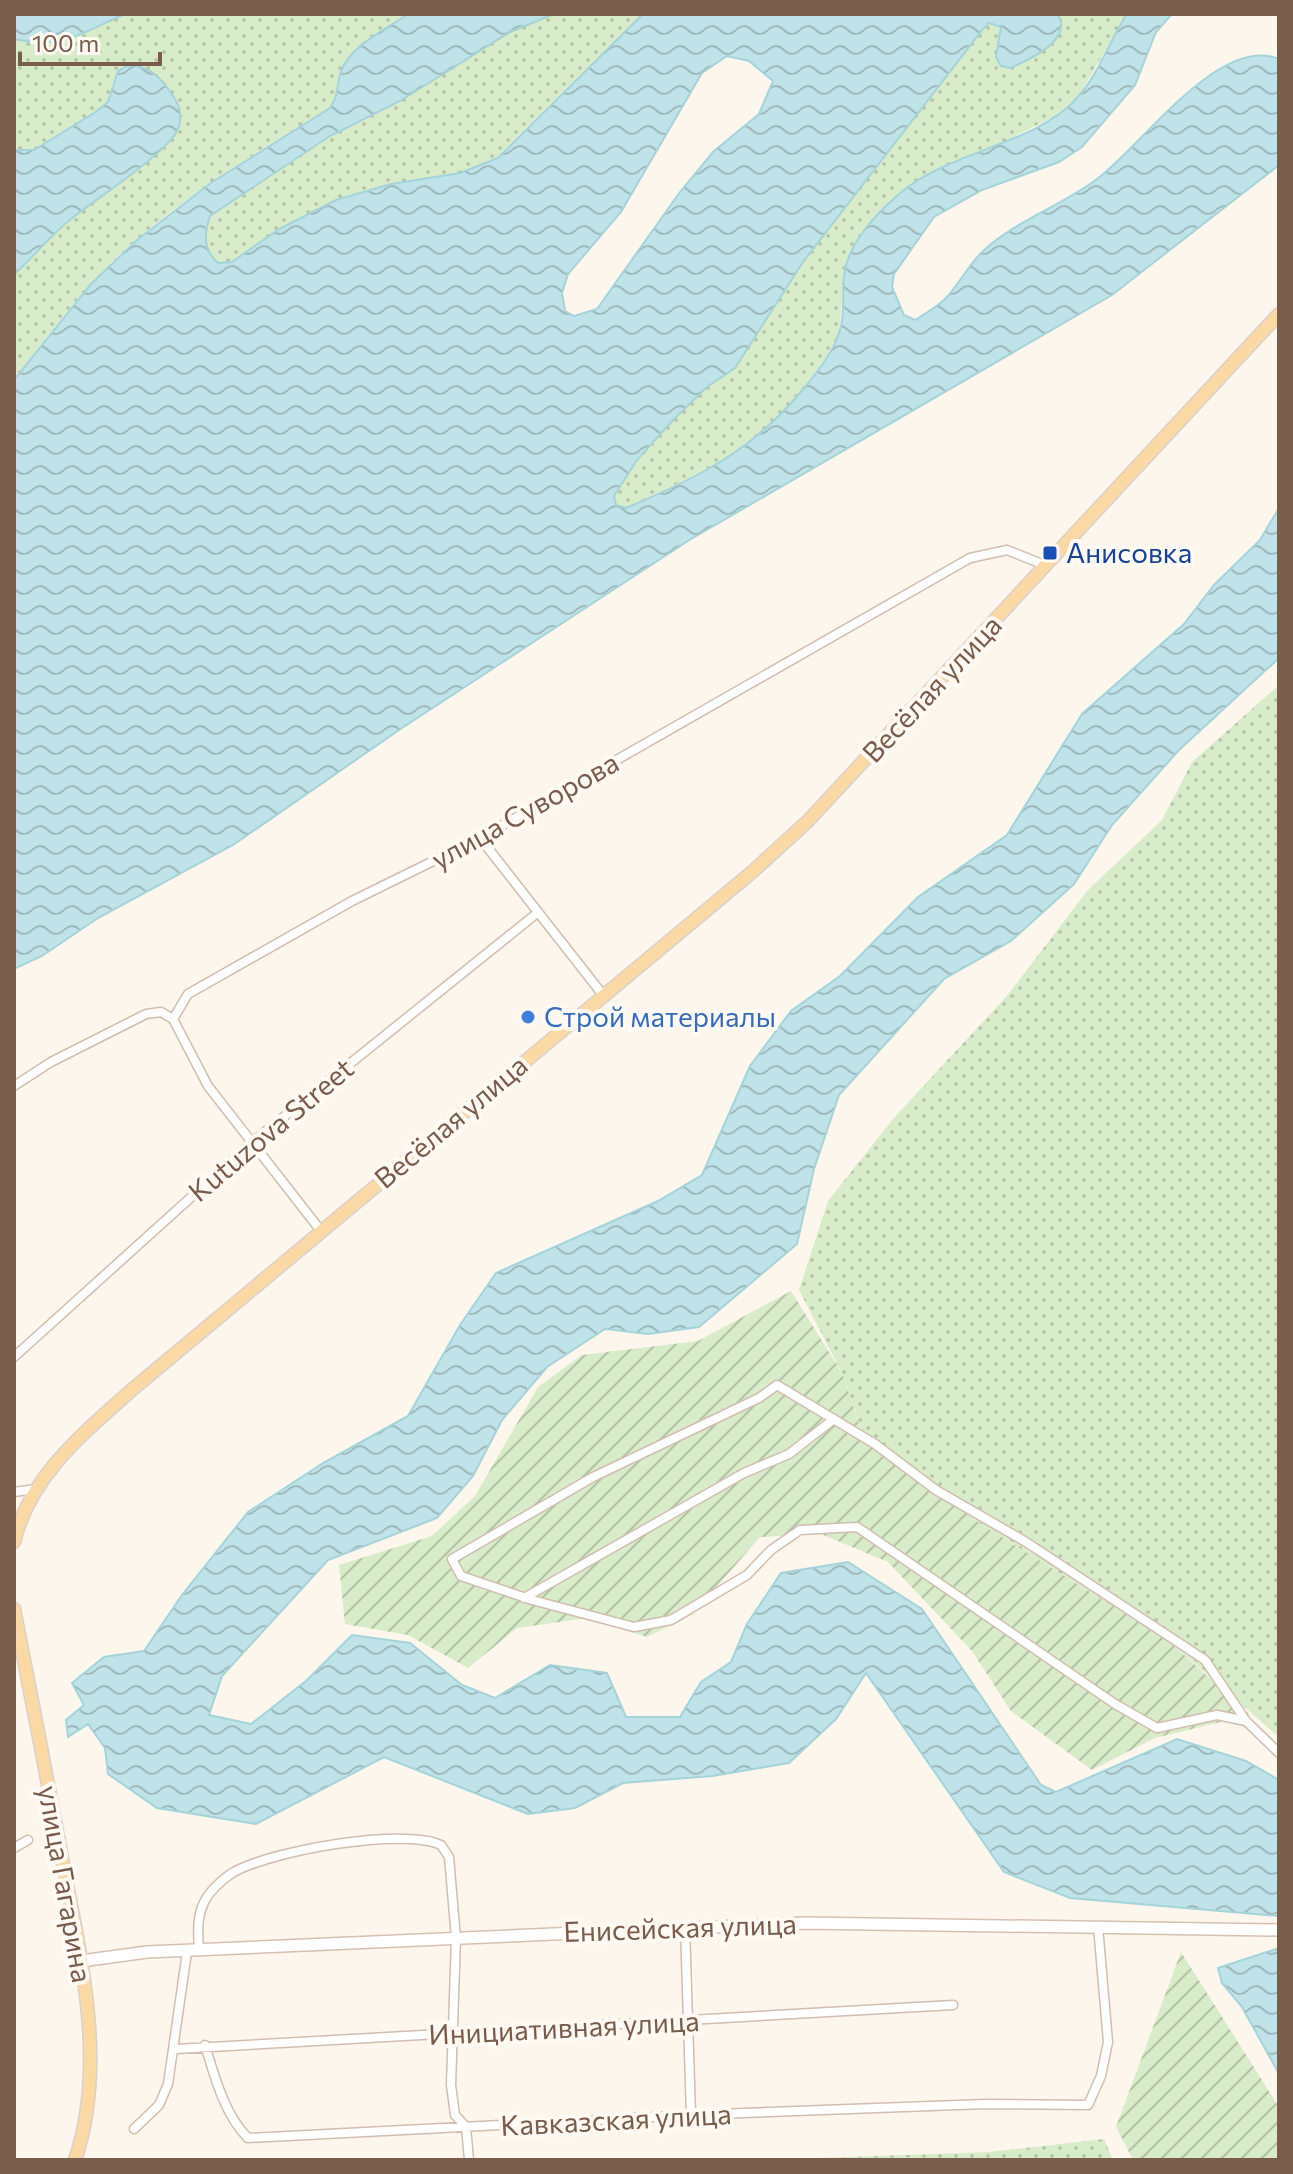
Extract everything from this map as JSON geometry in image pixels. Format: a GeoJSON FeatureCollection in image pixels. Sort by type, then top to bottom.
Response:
{"type":"FeatureCollection","features":[{"type":"Feature","properties":{"kind":"main road","name":"Весёлая улица"},"geometry":{"type":"LineString","coordinates":[[36,1489],[61,1454],[113,1407],[751,873],[807,822],[1279,314]]}},
{"type":"Feature","properties":{"kind":"main road"},"geometry":{"type":"LineString","coordinates":[[14,1542],[36,1489]]}},
{"type":"Feature","properties":{"kind":"main road","name":"улица Гагарина"},"geometry":{"type":"LineString","coordinates":[[14,1609],[81,1961],[88,2048],[87,2103],[75,2160]]}},
{"type":"Feature","properties":{"kind":"street","name":"улица Суворова"},"geometry":{"type":"LineString","coordinates":[[173,1019],[188,994],[352,901],[480,838],[970,558],[1007,550],[1047,566]]}},
{"type":"Feature","properties":{"kind":"street"},"geometry":{"type":"LineString","coordinates":[[480,838],[536,914],[603,995]]}},
{"type":"Feature","properties":{"kind":"street","name":"Kutuzova Street"},"geometry":{"type":"LineString","coordinates":[[14,1357],[250,1144],[536,914]]}},
{"type":"Feature","properties":{"kind":"street"},"geometry":{"type":"LineString","coordinates":[[14,1086],[51,1062],[146,1014],[161,1012],[173,1019],[208,1086],[250,1144],[321,1231]]}},
{"type":"Feature","properties":{"kind":"street"},"geometry":{"type":"LineString","coordinates":[[1246,1721],[1217,1715],[1157,1728],[1115,1704],[857,1527],[800,1530],[771,1550],[747,1575],[671,1620],[634,1627],[524,1598],[461,1576],[452,1559],[593,1477],[759,1398],[777,1385],[875,1444],[936,1490],[1026,1542],[1205,1660],[1246,1721],[1279,1753]]}},
{"type":"Feature","properties":{"kind":"street"},"geometry":{"type":"LineString","coordinates":[[524,1598],[744,1473],[789,1454],[834,1419]]}},
{"type":"Feature","properties":{"kind":"street"},"geometry":{"type":"LineString","coordinates":[[14,1492],[36,1489]]}},
{"type":"Feature","properties":{"kind":"street"},"geometry":{"type":"LineString","coordinates":[[134,2129],[159,2105],[176,2049],[197,1918],[207,1897],[234,1872],[309,1849],[419,1838],[441,1845],[449,1857],[456,1938],[451,2085],[455,2115],[466,2127],[469,2160]]}},
{"type":"Feature","properties":{"kind":"street"},"geometry":{"type":"LineString","coordinates":[[14,1848],[28,1840]]}},
{"type":"Feature","properties":{"kind":"street","name":"Енисейская улица"},"geometry":{"type":"LineString","coordinates":[[81,1961],[193,1951],[805,1923],[1279,1930]]}},
{"type":"Feature","properties":{"kind":"street","name":"Кавказская улица"},"geometry":{"type":"LineString","coordinates":[[205,2045],[214,2077],[240,2131],[248,2138],[691,2115],[985,2104],[1088,2105],[1101,2076],[1108,2042],[1098,1926]]}},
{"type":"Feature","properties":{"kind":"street"},"geometry":{"type":"LineString","coordinates":[[685,1927],[691,2115]]}},
{"type":"Feature","properties":{"kind":"street","name":"Инициативная улица"},"geometry":{"type":"LineString","coordinates":[[176,2049],[205,2045],[688,2023],[953,2005]]}},
{"type":"Feature","properties":{"kind":"green space"},"geometry":{"type":"Polygon","coordinates":[[[125,14],[408,14],[370,38],[352,54],[341,72],[330,108],[204,188],[116,258],[70,308],[14,380],[14,275],[68,221],[150,158],[113,81],[108,102],[94,113],[34,150],[14,150],[14,39],[38,44],[125,14]]]}},
{"type":"Feature","properties":{"kind":"green space"},"geometry":{"type":"Polygon","coordinates":[[[554,14],[643,14],[498,158],[460,173],[391,184],[336,200],[279,229],[232,262],[219,263],[210,253],[206,235],[210,216],[331,136],[400,101],[510,32],[554,14]]]}},
{"type":"Feature","properties":{"kind":"green space"},"geometry":{"type":"Polygon","coordinates":[[[1057,14],[1127,14],[1078,97],[1053,117],[897,196],[855,243],[845,270],[839,333],[823,364],[779,418],[752,443],[720,463],[626,508],[615,505],[614,496],[637,460],[707,387],[735,368],[803,262],[983,29],[989,23],[997,23],[1001,27],[1010,68],[1038,54],[1055,40],[1061,23],[1057,14]]]}},
{"type":"Feature","properties":{"kind":"green space"},"geometry":{"type":"Polygon","coordinates":[[[1279,685],[1279,1737],[1169,1641],[979,1523],[863,1434],[842,1373],[799,1290],[828,1201],[893,1119],[1006,997],[1088,890],[1162,820],[1192,762],[1279,685]]]}},
{"type":"Feature","properties":{"kind":"green space"},"geometry":{"type":"Polygon","coordinates":[[[791,1291],[842,1373],[863,1435],[979,1523],[1169,1641],[1250,1715],[1155,1738],[1092,1770],[1011,1711],[972,1651],[888,1562],[821,1534],[760,1537],[692,1615],[647,1637],[587,1618],[517,1628],[468,1668],[408,1635],[345,1624],[339,1565],[432,1536],[475,1496],[538,1387],[582,1355],[698,1341],[791,1291]]]}},
{"type":"Feature","properties":{"kind":"green space"},"geometry":{"type":"Polygon","coordinates":[[[1181,1952],[1279,2107],[1279,2160],[1133,2160],[1116,2127],[1181,1952]]]}},
{"type":"Feature","properties":{"kind":"green space"},"geometry":{"type":"Polygon","coordinates":[[[1104,2139],[1113,2160],[764,2160],[989,2152],[1104,2139]]]}},
{"type":"Feature","properties":{"kind":"water"},"geometry":{"type":"Polygon","coordinates":[[[14,14],[125,14],[72,37],[32,42],[14,39],[14,14]]]}},
{"type":"Feature","properties":{"kind":"water"},"geometry":{"type":"Polygon","coordinates":[[[408,14],[554,14],[510,32],[400,101],[330,136],[210,216],[206,241],[218,263],[232,262],[279,229],[336,200],[391,184],[460,173],[498,158],[643,14],[1057,14],[1061,23],[1055,40],[1038,54],[1010,68],[1001,66],[996,57],[1001,27],[989,23],[983,29],[803,262],[735,368],[707,387],[637,460],[614,496],[616,505],[626,508],[702,473],[766,428],[816,374],[834,345],[842,322],[848,260],[858,239],[873,220],[917,181],[940,168],[1038,127],[1059,114],[1084,89],[1127,14],[1172,14],[1156,32],[1135,85],[1082,147],[1059,162],[982,190],[934,217],[894,274],[892,287],[904,315],[915,320],[938,305],[973,262],[996,240],[1097,179],[1182,98],[1231,63],[1256,56],[1279,59],[1279,165],[1112,295],[691,539],[402,728],[233,845],[98,918],[42,956],[14,969],[14,380],[91,284],[137,240],[211,183],[330,108],[341,72],[352,54],[370,38],[408,14]],[[727,56],[702,73],[621,212],[568,274],[562,293],[565,311],[574,316],[597,309],[680,192],[713,152],[759,114],[773,81],[749,61],[727,56]]]}},
{"type":"Feature","properties":{"kind":"water"},"geometry":{"type":"Polygon","coordinates":[[[129,65],[152,72],[169,90],[179,108],[178,129],[161,150],[63,226],[14,275],[14,150],[34,150],[94,113],[108,102],[118,71],[129,65]]]}},
{"type":"Feature","properties":{"kind":"water"},"geometry":{"type":"Polygon","coordinates":[[[1279,508],[1279,658],[1179,750],[1112,825],[1074,884],[1011,941],[944,979],[839,1095],[814,1169],[797,1244],[699,1327],[648,1334],[605,1329],[547,1367],[502,1420],[473,1476],[437,1518],[328,1560],[222,1676],[209,1715],[251,1724],[306,1681],[352,1635],[410,1643],[462,1685],[495,1698],[550,1665],[607,1673],[626,1717],[680,1717],[701,1682],[731,1662],[747,1624],[781,1573],[848,1562],[922,1609],[1041,1785],[1056,1792],[1177,1739],[1246,1761],[1279,1780],[1279,1916],[1070,1898],[1004,1872],[866,1673],[836,1719],[789,1763],[712,1776],[623,1783],[575,1808],[528,1814],[384,1757],[256,1824],[157,1808],[108,1774],[105,1748],[88,1724],[68,1737],[66,1720],[84,1705],[72,1683],[104,1657],[144,1651],[182,1595],[248,1512],[323,1463],[408,1416],[460,1325],[496,1273],[658,1201],[702,1175],[750,1066],[791,1011],[840,976],[918,897],[1007,835],[1082,714],[1184,624],[1214,585],[1260,540],[1279,508]]]}},
{"type":"Feature","properties":{"kind":"water"},"geometry":{"type":"Polygon","coordinates":[[[1279,1948],[1278,2072],[1242,2007],[1222,1983],[1218,1968],[1279,1948]]]}},
{"type":"Feature","properties":{"kind":"place","name":"Анисовка"},"geometry":{"type":"Point","coordinates":[1050,553]}},
{"type":"Feature","properties":{"kind":"place","name":"Строй материалы"},"geometry":{"type":"Point","coordinates":[528,1017]}}]}
